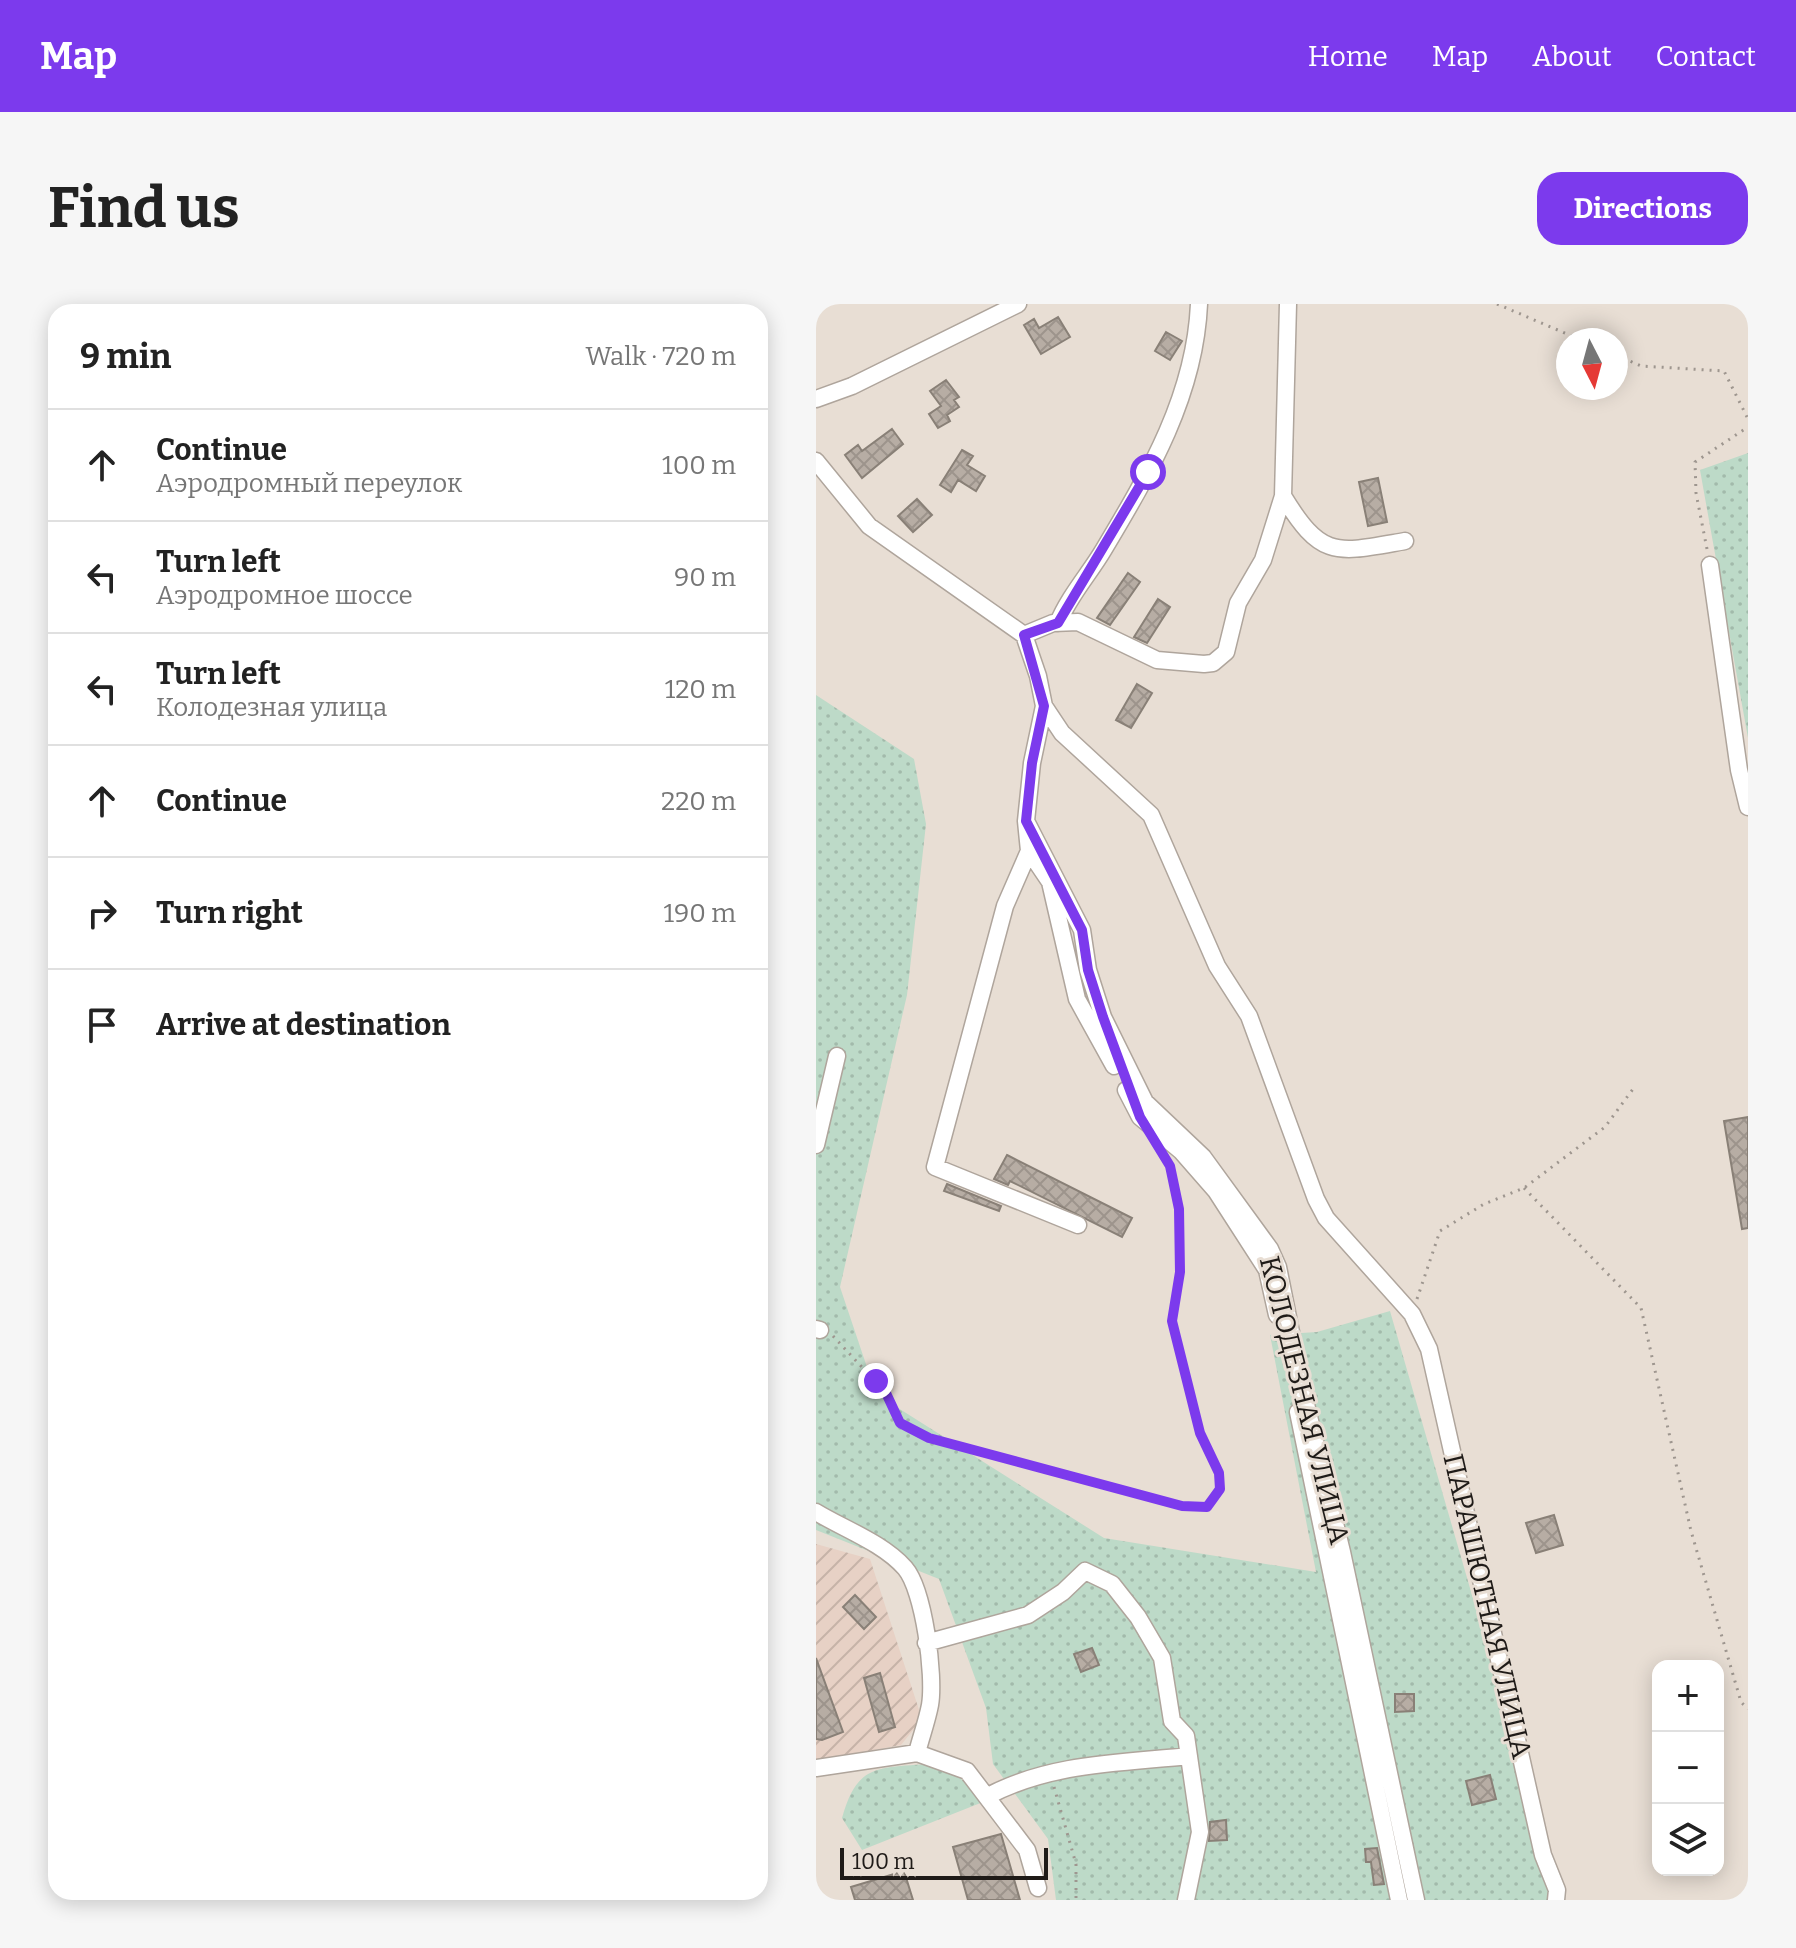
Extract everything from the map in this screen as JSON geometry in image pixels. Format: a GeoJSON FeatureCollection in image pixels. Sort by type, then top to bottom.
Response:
{"type":"FeatureCollection","features":[{"type":"Feature","properties":{"kind":"street"},"geometry":{"type":"LineString","coordinates":[[816,399],[852,386],[1018,304]]}},
{"type":"Feature","properties":{"kind":"street"},"geometry":{"type":"LineString","coordinates":[[1058,623],[1148,472],[1183,398],[1197,345],[1199,304]]}},
{"type":"Feature","properties":{"kind":"street"},"geometry":{"type":"LineString","coordinates":[[1024,635],[1058,623],[1078,622],[1157,660],[1213,663],[1226,652],[1238,603],[1263,560],[1283,496],[1288,304]]}},
{"type":"Feature","properties":{"kind":"street"},"geometry":{"type":"LineString","coordinates":[[816,461],[869,526],[1024,635],[1044,706],[1032,763],[1026,821],[1029,851],[1005,906],[935,1167],[1078,1225]]}},
{"type":"Feature","properties":{"kind":"street"},"geometry":{"type":"LineString","coordinates":[[1283,496],[1305,533],[1343,552],[1405,541]]}},
{"type":"Feature","properties":{"kind":"street"},"geometry":{"type":"LineString","coordinates":[[1710,565],[1739,770],[1748,807]]}},
{"type":"Feature","properties":{"kind":"street","name":"ПАРАШЮТНАЯ УЛИЦА"},"geometry":{"type":"LineString","coordinates":[[1044,706],[1062,733],[1151,815],[1217,966],[1249,1016],[1316,1199],[1326,1218],[1412,1314],[1429,1349],[1543,1855],[1557,1890],[1556,1900]]}},
{"type":"Feature","properties":{"kind":"street","name":"КОЛОДЕЗНАЯ УЛИЦА"},"geometry":{"type":"LineString","coordinates":[[1026,821],[1082,930],[1088,970],[1103,1017],[1145,1102],[1203,1157],[1270,1249],[1278,1267],[1416,1900]]}},
{"type":"Feature","properties":{"kind":"street","name":"КОЛОДЕЗНАЯ УЛИЦА"},"geometry":{"type":"LineString","coordinates":[[1029,851],[1050,882],[1077,999],[1140,1117],[1181,1151],[1216,1191],[1267,1270],[1399,1900]]}},
{"type":"Feature","properties":{"kind":"street"},"geometry":{"type":"LineString","coordinates":[[816,1145],[837,1056]]}},
{"type":"Feature","properties":{"kind":"street"},"geometry":{"type":"LineString","coordinates":[[816,1512],[889,1553],[917,1585],[924,1606],[931,1703],[917,1753]]}},
{"type":"Feature","properties":{"kind":"street"},"geometry":{"type":"LineString","coordinates":[[926,1643],[1028,1615],[1063,1592],[1085,1571],[1112,1584],[1138,1617],[1162,1658],[1172,1721],[1186,1736],[1200,1832],[1186,1900]]}},
{"type":"Feature","properties":{"kind":"street"},"geometry":{"type":"LineString","coordinates":[[816,1768],[917,1753],[967,1771],[1027,1850],[1038,1888]]}},
{"type":"Feature","properties":{"kind":"street"},"geometry":{"type":"LineString","coordinates":[[988,1796],[1017,1780],[1050,1773],[1189,1756]]}},
{"type":"Feature","properties":{"kind":"path"},"geometry":{"type":"LineString","coordinates":[[1497,304],[1556,329]]}},
{"type":"Feature","properties":{"kind":"path"},"geometry":{"type":"LineString","coordinates":[[1628,360],[1641,366],[1724,371],[1748,419]]}},
{"type":"Feature","properties":{"kind":"path"},"geometry":{"type":"LineString","coordinates":[[1710,565],[1696,493],[1695,462],[1748,427]]}},
{"type":"Feature","properties":{"kind":"path"},"geometry":{"type":"LineString","coordinates":[[1412,1314],[1440,1231],[1484,1204],[1524,1188],[1605,1127],[1633,1089]]}},
{"type":"Feature","properties":{"kind":"path"},"geometry":{"type":"LineString","coordinates":[[818,1329],[846,1346],[886,1393],[900,1423],[929,1438],[1182,1506],[1207,1507],[1220,1489],[1219,1473],[1200,1433],[1172,1321],[1180,1272],[1179,1209],[1170,1166],[1163,1154]]}},
{"type":"Feature","properties":{"kind":"path"},"geometry":{"type":"LineString","coordinates":[[1524,1188],[1641,1308],[1691,1531],[1741,1702],[1748,1709]]}},
{"type":"Feature","properties":{"kind":"path"},"geometry":{"type":"LineString","coordinates":[[1050,1773],[1076,1864],[1076,1900]]}},
{"type":"Feature","properties":{"kind":"shaded area"},"geometry":{"type":"Polygon","coordinates":[[[816,1544],[870,1559],[922,1719],[901,1745],[816,1761],[816,1544]]]}},
{"type":"Feature","properties":{"kind":"green space"},"geometry":{"type":"Polygon","coordinates":[[[1748,453],[1748,738],[1700,470],[1748,453]]]}},
{"type":"Feature","properties":{"kind":"green space"},"geometry":{"type":"Polygon","coordinates":[[[816,695],[914,759],[926,824],[907,995],[840,1287],[876,1394],[1104,1538],[1316,1572],[1270,1335],[1317,1332],[1390,1311],[1560,1900],[1056,1900],[1048,1839],[993,1764],[986,1708],[939,1579],[816,1530],[816,695]]]}},
{"type":"Feature","properties":{"kind":"green space"},"geometry":{"type":"Polygon","coordinates":[[[928,1764],[959,1778],[983,1802],[862,1850],[842,1818],[855,1787],[872,1772],[928,1764]]]}},
{"type":"Feature","properties":{"kind":"building"},"geometry":{"type":"Polygon","coordinates":[[[1058,317],[1070,337],[1041,354],[1024,325],[1034,319],[1039,328],[1058,317]]]}},
{"type":"Feature","properties":{"kind":"building"},"geometry":{"type":"Polygon","coordinates":[[[1166,332],[1182,341],[1170,360],[1155,351],[1166,332]]]}},
{"type":"Feature","properties":{"kind":"building"},"geometry":{"type":"Polygon","coordinates":[[[946,380],[959,397],[954,400],[959,407],[947,415],[950,421],[938,428],[929,414],[941,406],[930,391],[946,380]]]}},
{"type":"Feature","properties":{"kind":"building"},"geometry":{"type":"Polygon","coordinates":[[[892,429],[903,444],[862,478],[845,455],[858,445],[862,451],[892,429]]]}},
{"type":"Feature","properties":{"kind":"building"},"geometry":{"type":"Polygon","coordinates":[[[962,450],[973,456],[967,465],[985,476],[976,491],[958,480],[951,492],[940,485],[962,450]]]}},
{"type":"Feature","properties":{"kind":"building"},"geometry":{"type":"Polygon","coordinates":[[[1378,478],[1387,522],[1368,526],[1359,482],[1378,478]]]}},
{"type":"Feature","properties":{"kind":"building"},"geometry":{"type":"Polygon","coordinates":[[[917,499],[932,515],[913,532],[898,516],[917,499]]]}},
{"type":"Feature","properties":{"kind":"building"},"geometry":{"type":"Polygon","coordinates":[[[1128,573],[1140,582],[1110,625],[1097,618],[1128,573]]]}},
{"type":"Feature","properties":{"kind":"building"},"geometry":{"type":"Polygon","coordinates":[[[1158,599],[1170,607],[1147,643],[1134,637],[1158,599]]]}},
{"type":"Feature","properties":{"kind":"building"},"geometry":{"type":"Polygon","coordinates":[[[1137,684],[1152,693],[1131,728],[1116,720],[1137,684]]]}},
{"type":"Feature","properties":{"kind":"building"},"geometry":{"type":"Polygon","coordinates":[[[1748,1117],[1748,1228],[1742,1229],[1724,1121],[1748,1117]]]}},
{"type":"Feature","properties":{"kind":"building"},"geometry":{"type":"Polygon","coordinates":[[[1007,1155],[1132,1218],[1122,1237],[1010,1181],[1008,1185],[994,1179],[1007,1155]]]}},
{"type":"Feature","properties":{"kind":"building"},"geometry":{"type":"Polygon","coordinates":[[[947,1184],[1001,1206],[999,1211],[944,1191],[947,1184]]]}},
{"type":"Feature","properties":{"kind":"building"},"geometry":{"type":"Polygon","coordinates":[[[1554,1515],[1563,1545],[1536,1553],[1526,1523],[1554,1515]]]}},
{"type":"Feature","properties":{"kind":"building"},"geometry":{"type":"Polygon","coordinates":[[[855,1595],[876,1617],[864,1629],[843,1607],[855,1595]]]}},
{"type":"Feature","properties":{"kind":"building"},"geometry":{"type":"Polygon","coordinates":[[[1092,1648],[1099,1665],[1081,1672],[1074,1654],[1092,1648]]]}},
{"type":"Feature","properties":{"kind":"building"},"geometry":{"type":"Polygon","coordinates":[[[816,1658],[843,1732],[822,1740],[816,1739],[816,1658]]]}},
{"type":"Feature","properties":{"kind":"building"},"geometry":{"type":"Polygon","coordinates":[[[880,1673],[895,1727],[879,1732],[864,1678],[880,1673]]]}},
{"type":"Feature","properties":{"kind":"building"},"geometry":{"type":"Polygon","coordinates":[[[1395,1694],[1414,1694],[1414,1711],[1395,1712],[1395,1694]]]}},
{"type":"Feature","properties":{"kind":"building"},"geometry":{"type":"Polygon","coordinates":[[[1490,1775],[1496,1799],[1472,1805],[1466,1781],[1490,1775]]]}},
{"type":"Feature","properties":{"kind":"building"},"geometry":{"type":"Polygon","coordinates":[[[1226,1820],[1227,1840],[1209,1841],[1210,1822],[1226,1820]]]}},
{"type":"Feature","properties":{"kind":"building"},"geometry":{"type":"Polygon","coordinates":[[[1001,1834],[1020,1900],[968,1900],[953,1847],[1001,1834]]]}},
{"type":"Feature","properties":{"kind":"building"},"geometry":{"type":"Polygon","coordinates":[[[1377,1848],[1384,1884],[1374,1885],[1371,1862],[1366,1862],[1365,1849],[1377,1848]]]}},
{"type":"Feature","properties":{"kind":"building"},"geometry":{"type":"Polygon","coordinates":[[[904,1871],[913,1900],[855,1900],[851,1887],[904,1871]]]}},
{"type":"Feature","properties":{"kind":"route"},"geometry":{"type":"LineString","coordinates":[[876,1381],[886,1393],[900,1423],[929,1438],[1182,1506],[1207,1507],[1220,1489],[1219,1473],[1200,1433],[1172,1321],[1180,1272],[1179,1209],[1170,1166],[1140,1117],[1088,970],[1082,930],[1026,821],[1032,763],[1044,706],[1024,635],[1058,623],[1148,472]]}}]}
